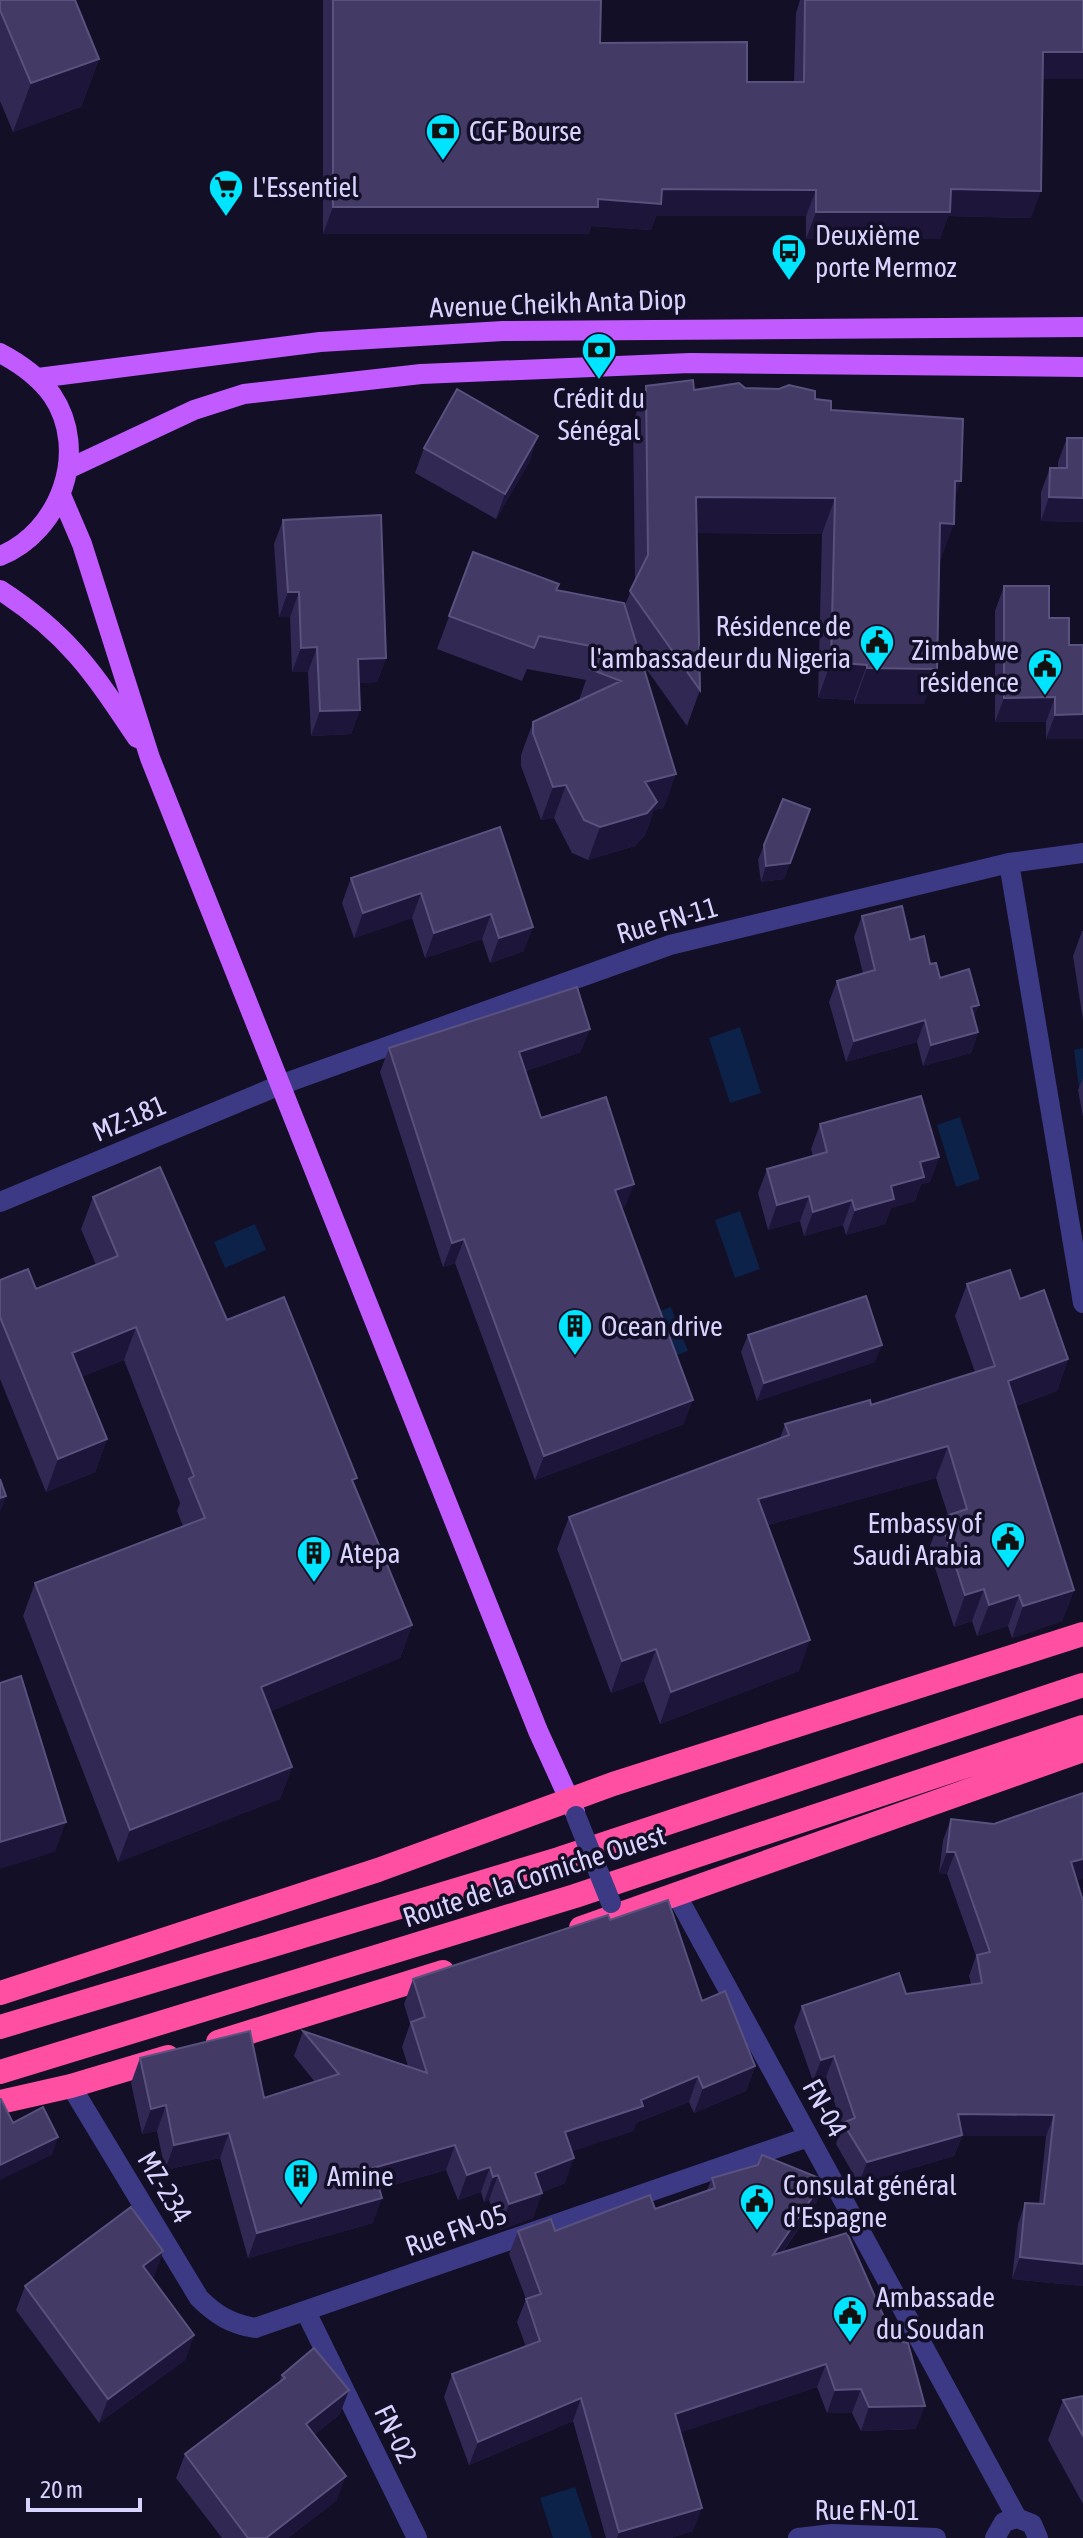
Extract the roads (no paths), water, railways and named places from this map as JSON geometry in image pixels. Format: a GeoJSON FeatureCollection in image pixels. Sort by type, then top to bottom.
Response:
{"type":"FeatureCollection","features":[{"type":"Feature","properties":{"kind":"highway"},"geometry":{"type":"LineString","coordinates":[[0,1993],[573,1808],[1083,1634]]}},
{"type":"Feature","properties":{"kind":"highway","name":"Route de la Corniche Ouest"},"geometry":{"type":"LineString","coordinates":[[0,2027],[559,1859],[1083,1685]]}},
{"type":"Feature","properties":{"kind":"highway","name":"Route de la Corniche Ouest"},"geometry":{"type":"LineString","coordinates":[[0,2072],[589,1892],[1083,1727]]}},
{"type":"Feature","properties":{"kind":"highway"},"geometry":{"type":"LineString","coordinates":[[559,1935],[613,1909],[676,1894],[1083,1750]]}},
{"type":"Feature","properties":{"kind":"highway"},"geometry":{"type":"LineString","coordinates":[[0,2102],[71,2086],[471,1963]]}},
{"type":"Feature","properties":{"kind":"main road","name":"Avenue Cheikh Anta Diop"},"geometry":{"type":"LineString","coordinates":[[38,378],[320,342],[503,331],[611,327],[1083,327]]}},
{"type":"Feature","properties":{"kind":"main road"},"geometry":{"type":"LineString","coordinates":[[0,353],[38,378],[54,398],[64,420],[68,469],[61,495],[50,517],[32,537],[0,556]]}},
{"type":"Feature","properties":{"kind":"main road"},"geometry":{"type":"LineString","coordinates":[[68,469],[194,410],[244,394],[421,374],[690,363],[1083,367]]}},
{"type":"Feature","properties":{"kind":"main road"},"geometry":{"type":"LineString","coordinates":[[61,495],[82,544],[150,758],[538,1731],[573,1808]]}},
{"type":"Feature","properties":{"kind":"main road"},"geometry":{"type":"LineString","coordinates":[[0,590],[39,615],[86,662],[150,758]]}},
{"type":"Feature","properties":{"kind":"street","name":"Rue FN-11"},"geometry":{"type":"LineString","coordinates":[[280,1085],[670,945],[1009,863],[1083,853]]}},
{"type":"Feature","properties":{"kind":"street"},"geometry":{"type":"LineString","coordinates":[[1009,863],[1083,1303]]}},
{"type":"Feature","properties":{"kind":"street","name":"MZ-181"},"geometry":{"type":"LineString","coordinates":[[0,1202],[280,1085]]}},
{"type":"Feature","properties":{"kind":"street"},"geometry":{"type":"LineString","coordinates":[[573,1808],[613,1909]]}},
{"type":"Feature","properties":{"kind":"street","name":"FN-04"},"geometry":{"type":"LineString","coordinates":[[676,1894],[1017,2518],[1032,2524],[1038,2538]]}},
{"type":"Feature","properties":{"kind":"street","name":"MZ-234"},"geometry":{"type":"LineString","coordinates":[[71,2086],[199,2298],[214,2313]]}},
{"type":"Feature","properties":{"kind":"street","name":"Rue FN-05"},"geometry":{"type":"LineString","coordinates":[[214,2313],[235,2325],[255,2328],[808,2137]]}},
{"type":"Feature","properties":{"kind":"street","name":"FN-02"},"geometry":{"type":"LineString","coordinates":[[306,2312],[417,2538]]}},
{"type":"Feature","properties":{"kind":"street"},"geometry":{"type":"LineString","coordinates":[[995,2538],[998,2527],[1017,2518]]}},
{"type":"Feature","properties":{"kind":"street","name":"Rue FN-01"},"geometry":{"type":"LineString","coordinates":[[798,2538],[832,2534],[936,2538]]}},
{"type":"Feature","properties":{"kind":"water"},"geometry":{"type":"Polygon","coordinates":[[[740,1027],[761,1093],[730,1103],[709,1038],[740,1027]]]}},
{"type":"Feature","properties":{"kind":"water"},"geometry":{"type":"Polygon","coordinates":[[[1083,1048],[1083,1086],[1079,1087],[1074,1050],[1083,1048]]]}},
{"type":"Feature","properties":{"kind":"water"},"geometry":{"type":"Polygon","coordinates":[[[960,1117],[980,1179],[956,1187],[937,1125],[960,1117]]]}},
{"type":"Feature","properties":{"kind":"water"},"geometry":{"type":"Polygon","coordinates":[[[740,1211],[760,1269],[735,1278],[715,1220],[740,1211]]]}},
{"type":"Feature","properties":{"kind":"water"},"geometry":{"type":"Polygon","coordinates":[[[255,1224],[266,1250],[225,1268],[214,1242],[255,1224]]]}},
{"type":"Feature","properties":{"kind":"water"},"geometry":{"type":"Polygon","coordinates":[[[671,1307],[688,1351],[666,1359],[649,1315],[671,1307]]]}},
{"type":"Feature","properties":{"kind":"water"},"geometry":{"type":"Polygon","coordinates":[[[575,2487],[592,2538],[553,2538],[540,2498],[575,2487]]]}},
{"type":"Feature","properties":{"kind":"place","name":"CGF Bourse"},"geometry":{"type":"Point","coordinates":[443,162]}},
{"type":"Feature","properties":{"kind":"place","name":"L'Essentiel"},"geometry":{"type":"Point","coordinates":[226,218]}},
{"type":"Feature","properties":{"kind":"place","name":"Deuxième porte Mermoz"},"geometry":{"type":"Point","coordinates":[789,282]}},
{"type":"Feature","properties":{"kind":"place","name":"Crédit du Sénégal"},"geometry":{"type":"Point","coordinates":[599,381]}},
{"type":"Feature","properties":{"kind":"place","name":"Résidence de l'ambassadeur du Nigeria"},"geometry":{"type":"Point","coordinates":[877,673]}},
{"type":"Feature","properties":{"kind":"place","name":"Zimbabwe résidence"},"geometry":{"type":"Point","coordinates":[1045,697]}},
{"type":"Feature","properties":{"kind":"place","name":"Ocean drive"},"geometry":{"type":"Point","coordinates":[575,1357]}},
{"type":"Feature","properties":{"kind":"place","name":"Embassy of Saudi Arabia"},"geometry":{"type":"Point","coordinates":[1008,1570]}},
{"type":"Feature","properties":{"kind":"place","name":"Atepa"},"geometry":{"type":"Point","coordinates":[314,1584]}},
{"type":"Feature","properties":{"kind":"place","name":"Amine"},"geometry":{"type":"Point","coordinates":[301,2207]}},
{"type":"Feature","properties":{"kind":"place","name":"Consulat général d'Espagne"},"geometry":{"type":"Point","coordinates":[757,2232]}},
{"type":"Feature","properties":{"kind":"place","name":"Ambassade du Soudan"},"geometry":{"type":"Point","coordinates":[850,2344]}}]}
